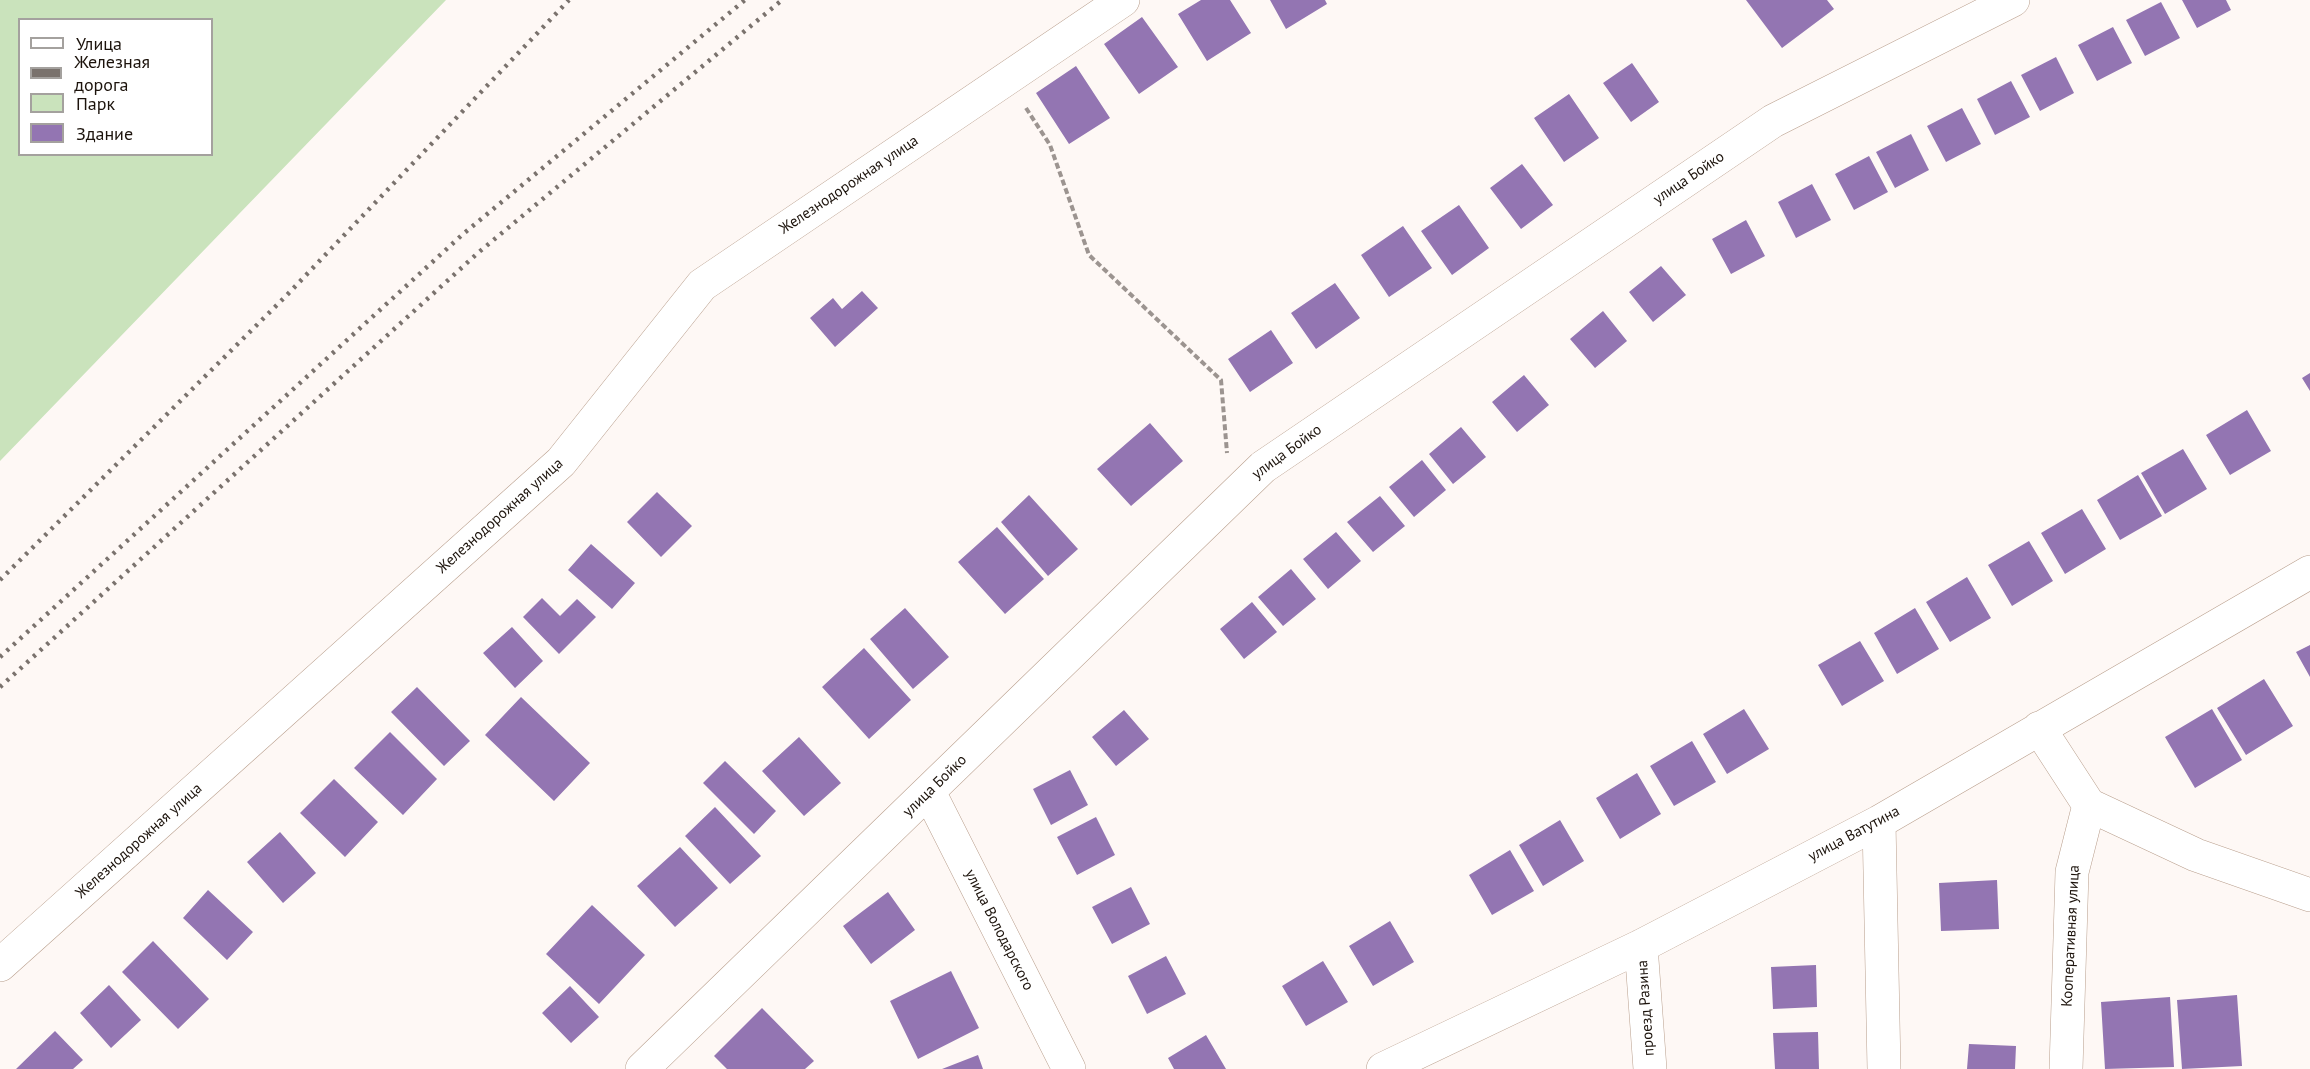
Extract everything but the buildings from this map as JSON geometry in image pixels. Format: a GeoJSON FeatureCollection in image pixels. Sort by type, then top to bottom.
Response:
{"type":"FeatureCollection","features":[{"type":"Feature","properties":{"kind":"street","name":"Железнодорожная улица"},"geometry":{"type":"LineString","coordinates":[[0,965],[561,462],[702,285],[1124,0]]}},
{"type":"Feature","properties":{"kind":"street","name":"улица Бойко"},"geometry":{"type":"LineString","coordinates":[[642,1069],[1263,467],[1773,121],[2013,0]]}},
{"type":"Feature","properties":{"kind":"street","name":"улица Ватутина"},"geometry":{"type":"LineString","coordinates":[[1383,1069],[1641,946],[1879,822],[2310,572]]}},
{"type":"Feature","properties":{"kind":"street"},"geometry":{"type":"LineString","coordinates":[[2039,728],[2089,805],[2196,855],[2310,895]]}},
{"type":"Feature","properties":{"kind":"street","name":"улица Володарского"},"geometry":{"type":"LineString","coordinates":[[929,792],[1069,1069]]}},
{"type":"Feature","properties":{"kind":"street","name":"Кооперативная улица"},"geometry":{"type":"LineString","coordinates":[[2066,1069],[2072,872],[2089,805]]}},
{"type":"Feature","properties":{"kind":"street"},"geometry":{"type":"LineString","coordinates":[[1879,822],[1884,1069]]}},
{"type":"Feature","properties":{"kind":"street","name":"проезд Разина"},"geometry":{"type":"LineString","coordinates":[[1641,946],[1650,1069]]}},
{"type":"Feature","properties":{"kind":"path"},"geometry":{"type":"LineString","coordinates":[[1007,78],[1050,145],[1089,255],[1221,380],[1231,498]]}},
{"type":"Feature","properties":{"kind":"green space"},"geometry":{"type":"Polygon","coordinates":[[[0,0],[446,0],[0,461],[0,0]]]}},
{"type":"Feature","properties":{"kind":"railway"},"geometry":{"type":"LineString","coordinates":[[0,580],[286,296],[569,0]]}},
{"type":"Feature","properties":{"kind":"railway"},"geometry":{"type":"LineString","coordinates":[[0,657],[462,235],[745,0]]}},
{"type":"Feature","properties":{"kind":"railway"},"geometry":{"type":"LineString","coordinates":[[0,687],[479,252],[782,0]]}}]}
